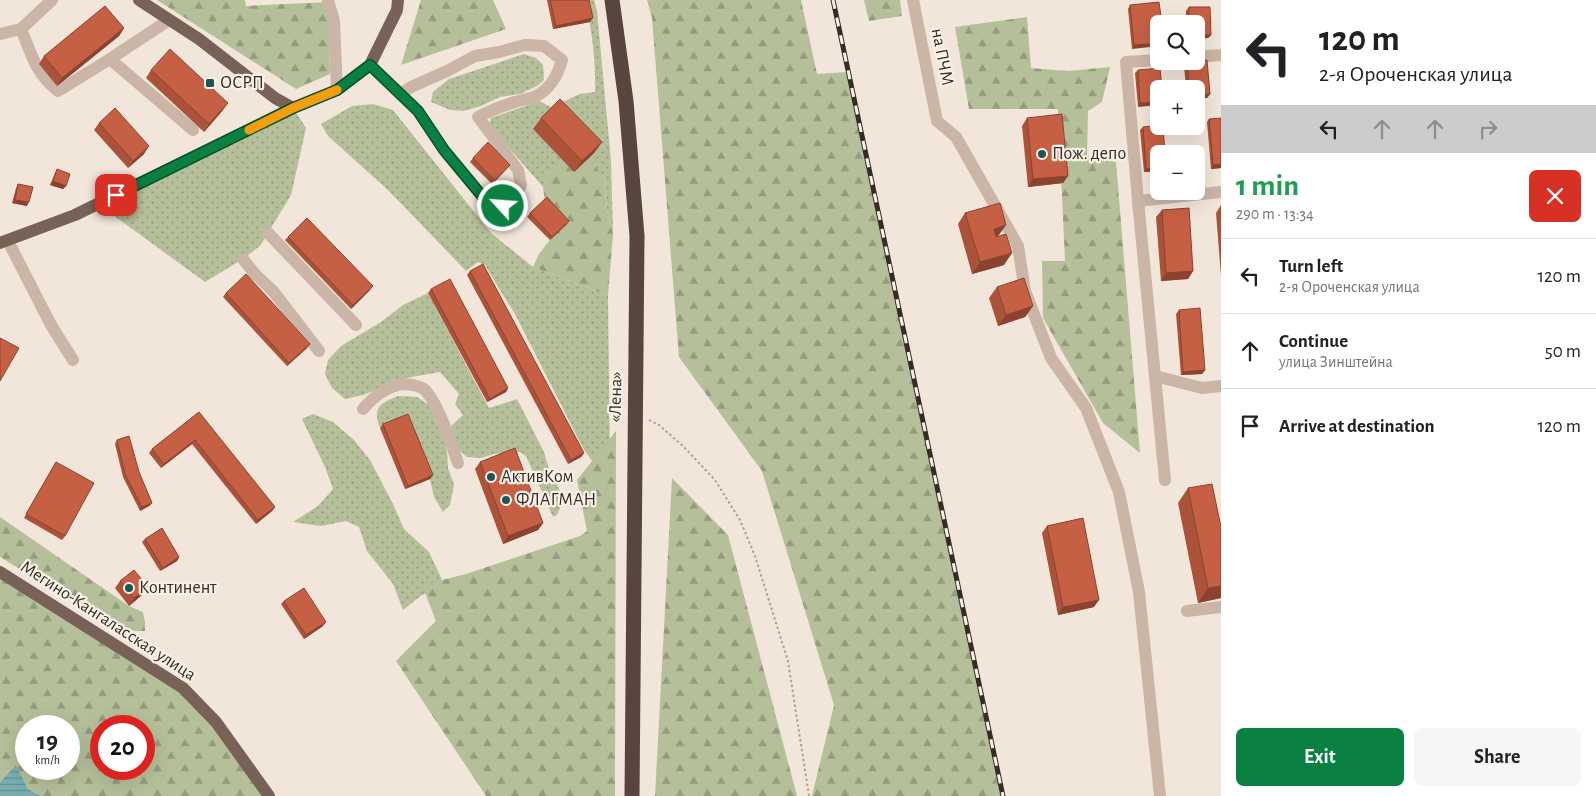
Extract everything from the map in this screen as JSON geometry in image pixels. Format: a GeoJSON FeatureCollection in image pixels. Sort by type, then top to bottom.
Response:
{"type":"FeatureCollection","features":[{"type":"Feature","properties":{"kind":"highway","name":"«Лена»"},"geometry":{"type":"LineString","coordinates":[[612,0],[626,101],[637,236],[632,796]]}},
{"type":"Feature","properties":{"kind":"main road"},"geometry":{"type":"LineString","coordinates":[[139,0],[199,39],[275,98],[293,108]]}},
{"type":"Feature","properties":{"kind":"main road"},"geometry":{"type":"LineString","coordinates":[[4,242],[75,215],[293,108],[337,90],[370,65],[397,10],[398,0]]}},
{"type":"Feature","properties":{"kind":"main road","name":"Мегино-Кангаласская улица"},"geometry":{"type":"LineString","coordinates":[[0,572],[183,688],[216,722],[269,796]]}},
{"type":"Feature","properties":{"kind":"street"},"geometry":{"type":"LineString","coordinates":[[0,34],[21,29],[52,0]]}},
{"type":"Feature","properties":{"kind":"street"},"geometry":{"type":"LineString","coordinates":[[328,0],[334,21],[337,90]]}},
{"type":"Feature","properties":{"kind":"street","name":"на ПЧМ"},"geometry":{"type":"LineString","coordinates":[[912,0],[937,121],[956,137],[1018,246],[1025,291],[1051,358],[1086,408],[1119,492],[1139,592],[1160,796]]}},
{"type":"Feature","properties":{"kind":"street"},"geometry":{"type":"LineString","coordinates":[[21,29],[38,70],[58,91],[169,20]]}},
{"type":"Feature","properties":{"kind":"street"},"geometry":{"type":"LineString","coordinates":[[370,65],[400,94],[418,111],[444,150],[487,202],[503,206],[514,197],[521,185],[518,170],[478,117],[516,101],[535,97],[551,84],[559,72],[562,60],[544,46],[525,45],[475,56],[400,94]]}},
{"type":"Feature","properties":{"kind":"street"},"geometry":{"type":"LineString","coordinates":[[1205,56],[1221,55]]}},
{"type":"Feature","properties":{"kind":"street"},"geometry":{"type":"LineString","coordinates":[[110,59],[193,130]]}},
{"type":"Feature","properties":{"kind":"street"},"geometry":{"type":"LineString","coordinates":[[1150,61],[1126,62],[1166,480]]}},
{"type":"Feature","properties":{"kind":"street"},"geometry":{"type":"LineString","coordinates":[[1138,201],[1221,192]]}},
{"type":"Feature","properties":{"kind":"street"},"geometry":{"type":"LineString","coordinates":[[268,233],[356,325]]}},
{"type":"Feature","properties":{"kind":"street"},"geometry":{"type":"LineString","coordinates":[[4,242],[73,360]]}},
{"type":"Feature","properties":{"kind":"street"},"geometry":{"type":"LineString","coordinates":[[244,258],[254,273],[273,292],[319,350]]}},
{"type":"Feature","properties":{"kind":"street"},"geometry":{"type":"LineString","coordinates":[[1155,376],[1202,388],[1221,386]]}},
{"type":"Feature","properties":{"kind":"street"},"geometry":{"type":"LineString","coordinates":[[363,409],[376,395],[395,386],[406,384],[423,388],[439,414],[458,463]]}},
{"type":"Feature","properties":{"kind":"street"},"geometry":{"type":"LineString","coordinates":[[1186,611],[1221,607]]}},
{"type":"Feature","properties":{"kind":"path"},"geometry":{"type":"LineString","coordinates":[[635,412],[659,425],[683,446],[716,480],[740,520],[756,556],[788,661],[809,796]]}},
{"type":"Feature","properties":{"kind":"green space"},"geometry":{"type":"Polygon","coordinates":[[[157,0],[245,0],[246,6],[328,2],[330,74],[296,89],[157,0]]]}},
{"type":"Feature","properties":{"kind":"green space"},"geometry":{"type":"Polygon","coordinates":[[[421,0],[493,0],[506,29],[401,65],[421,0]]]}},
{"type":"Feature","properties":{"kind":"green space"},"geometry":{"type":"Polygon","coordinates":[[[585,0],[594,0],[597,11],[611,161],[613,234],[607,211],[604,180],[550,171],[543,187],[489,125],[491,118],[539,101],[551,107],[580,94],[595,92],[593,46],[585,0]]]}},
{"type":"Feature","properties":{"kind":"green space"},"geometry":{"type":"Polygon","coordinates":[[[647,0],[801,0],[817,74],[847,72],[1003,796],[812,796],[834,705],[762,471],[679,357],[652,18],[647,0]]]}},
{"type":"Feature","properties":{"kind":"green space"},"geometry":{"type":"Polygon","coordinates":[[[864,0],[900,0],[902,16],[869,21],[864,0]]]}},
{"type":"Feature","properties":{"kind":"green space"},"geometry":{"type":"Polygon","coordinates":[[[1027,17],[1031,68],[1068,71],[1110,67],[1102,102],[1088,111],[1087,156],[1116,162],[1140,453],[1103,423],[1043,318],[1042,261],[1065,261],[1058,109],[969,109],[955,27],[1027,17]]]}},
{"type":"Feature","properties":{"kind":"green space"},"geometry":{"type":"Polygon","coordinates":[[[524,54],[536,58],[543,65],[544,80],[537,86],[520,94],[500,97],[481,106],[464,111],[450,110],[431,102],[433,92],[449,79],[524,54]]]}},
{"type":"Feature","properties":{"kind":"green space"},"geometry":{"type":"Polygon","coordinates":[[[373,104],[393,110],[491,233],[533,267],[608,296],[610,466],[603,477],[583,448],[516,316],[485,265],[478,262],[466,271],[389,191],[328,136],[321,124],[352,106],[373,104]]]}},
{"type":"Feature","properties":{"kind":"green space"},"geometry":{"type":"Polygon","coordinates":[[[293,108],[306,128],[291,195],[260,246],[243,259],[205,282],[98,204],[293,108]]]}},
{"type":"Feature","properties":{"kind":"green space"},"geometry":{"type":"Polygon","coordinates":[[[570,154],[592,161],[604,180],[607,211],[613,234],[608,296],[533,267],[539,254],[550,240],[543,187],[558,158],[570,154]]]}},
{"type":"Feature","properties":{"kind":"green space"},"geometry":{"type":"Polygon","coordinates":[[[428,293],[489,408],[517,399],[544,452],[550,472],[561,493],[563,501],[557,515],[553,517],[526,456],[520,452],[494,454],[481,458],[467,457],[457,448],[451,426],[463,415],[455,404],[459,394],[440,372],[406,378],[363,395],[345,399],[332,388],[325,374],[328,360],[341,346],[381,322],[403,305],[428,293]]]}},
{"type":"Feature","properties":{"kind":"green space"},"geometry":{"type":"Polygon","coordinates":[[[398,396],[417,397],[429,405],[443,436],[448,468],[454,485],[450,505],[443,512],[434,497],[430,479],[380,428],[377,416],[379,407],[386,401],[398,396]]]}},
{"type":"Feature","properties":{"kind":"green space"},"geometry":{"type":"Polygon","coordinates":[[[313,414],[333,422],[354,440],[370,460],[404,529],[429,552],[445,586],[422,595],[403,610],[393,584],[367,551],[359,527],[346,521],[321,526],[293,522],[318,506],[333,489],[325,467],[302,419],[313,414]]]}},
{"type":"Feature","properties":{"kind":"green space"},"geometry":{"type":"Polygon","coordinates":[[[616,431],[615,796],[486,796],[396,661],[436,621],[422,585],[466,574],[580,536],[587,531],[577,480],[616,431]]]}},
{"type":"Feature","properties":{"kind":"green space"},"geometry":{"type":"Polygon","coordinates":[[[672,478],[728,535],[797,796],[655,796],[672,478]]]}},
{"type":"Feature","properties":{"kind":"green space"},"geometry":{"type":"Polygon","coordinates":[[[0,517],[129,606],[143,612],[145,631],[134,631],[96,615],[0,557],[0,517]]]}},
{"type":"Feature","properties":{"kind":"green space"},"geometry":{"type":"Polygon","coordinates":[[[0,572],[183,688],[269,796],[41,796],[28,789],[24,780],[80,780],[80,715],[15,715],[15,766],[0,782],[0,572]]]}},
{"type":"Feature","properties":{"kind":"water"},"geometry":{"type":"Polygon","coordinates":[[[15,766],[15,780],[24,780],[28,789],[41,796],[0,796],[0,782],[15,766]]]}},
{"type":"Feature","properties":{"kind":"building"},"geometry":{"type":"Polygon","coordinates":[[[550,0],[589,0],[593,18],[556,26],[550,0]]]}},
{"type":"Feature","properties":{"kind":"building"},"geometry":{"type":"Polygon","coordinates":[[[1159,2],[1161,15],[1150,15],[1150,44],[1134,45],[1130,5],[1159,2]]]}},
{"type":"Feature","properties":{"kind":"building"},"geometry":{"type":"Polygon","coordinates":[[[105,6],[124,28],[62,78],[44,56],[105,6]]]}},
{"type":"Feature","properties":{"kind":"building"},"geometry":{"type":"Polygon","coordinates":[[[1189,7],[1210,7],[1211,35],[1205,35],[1205,15],[1189,15],[1189,7]]]}},
{"type":"Feature","properties":{"kind":"building"},"geometry":{"type":"Polygon","coordinates":[[[170,49],[228,103],[209,124],[151,70],[170,49]]]}},
{"type":"Feature","properties":{"kind":"building"},"geometry":{"type":"Polygon","coordinates":[[[1205,60],[1207,60],[1210,94],[1205,94],[1205,80],[1188,80],[1188,70],[1205,70],[1205,60]]]}},
{"type":"Feature","properties":{"kind":"building"},"geometry":{"type":"Polygon","coordinates":[[[1138,70],[1160,70],[1161,80],[1150,80],[1150,102],[1140,103],[1138,70]]]}},
{"type":"Feature","properties":{"kind":"building"},"geometry":{"type":"Polygon","coordinates":[[[560,99],[602,142],[582,161],[541,118],[560,99]]]}},
{"type":"Feature","properties":{"kind":"building"},"geometry":{"type":"Polygon","coordinates":[[[115,108],[149,146],[133,161],[99,123],[115,108]]]}},
{"type":"Feature","properties":{"kind":"building","name":"Пож. депо"},"geometry":{"type":"Polygon","coordinates":[[[1062,114],[1068,176],[1033,179],[1027,118],[1062,114]]]}},
{"type":"Feature","properties":{"kind":"building"},"geometry":{"type":"Polygon","coordinates":[[[1221,118],[1221,164],[1213,165],[1209,119],[1221,118]]]}},
{"type":"Feature","properties":{"kind":"building"},"geometry":{"type":"Polygon","coordinates":[[[1150,126],[1150,135],[1164,135],[1164,145],[1150,145],[1150,169],[1146,169],[1143,127],[1150,126]]]}},
{"type":"Feature","properties":{"kind":"building"},"geometry":{"type":"Polygon","coordinates":[[[488,142],[510,165],[495,181],[473,158],[488,142]]]}},
{"type":"Feature","properties":{"kind":"building"},"geometry":{"type":"Polygon","coordinates":[[[57,169],[70,174],[66,186],[53,181],[57,169]]]}},
{"type":"Feature","properties":{"kind":"building"},"geometry":{"type":"Polygon","coordinates":[[[18,184],[33,187],[29,202],[15,200],[18,184]]]}},
{"type":"Feature","properties":{"kind":"building"},"geometry":{"type":"Polygon","coordinates":[[[547,197],[569,221],[552,237],[530,213],[547,197]]]}},
{"type":"Feature","properties":{"kind":"building"},"geometry":{"type":"Polygon","coordinates":[[[1000,203],[1006,225],[994,229],[996,237],[1006,234],[1012,253],[980,262],[965,213],[1000,203]]]}},
{"type":"Feature","properties":{"kind":"building"},"geometry":{"type":"Polygon","coordinates":[[[1189,208],[1193,271],[1166,273],[1162,210],[1189,208]]]}},
{"type":"Feature","properties":{"kind":"building"},"geometry":{"type":"Polygon","coordinates":[[[307,218],[373,286],[353,305],[288,237],[307,218]]]}},
{"type":"Feature","properties":{"kind":"building"},"geometry":{"type":"Polygon","coordinates":[[[483,264],[584,453],[571,460],[470,271],[483,264]]]}},
{"type":"Feature","properties":{"kind":"building"},"geometry":{"type":"Polygon","coordinates":[[[246,274],[310,344],[289,363],[226,293],[246,274]]]}},
{"type":"Feature","properties":{"kind":"building"},"geometry":{"type":"Polygon","coordinates":[[[1024,278],[1033,306],[1006,315],[997,287],[1024,278]]]}},
{"type":"Feature","properties":{"kind":"building"},"geometry":{"type":"Polygon","coordinates":[[[450,279],[508,388],[490,399],[431,289],[450,279]]]}},
{"type":"Feature","properties":{"kind":"building"},"geometry":{"type":"Polygon","coordinates":[[[1200,308],[1205,370],[1183,372],[1179,310],[1200,308]]]}},
{"type":"Feature","properties":{"kind":"building"},"geometry":{"type":"Polygon","coordinates":[[[0,338],[19,348],[0,381],[0,338]]]}},
{"type":"Feature","properties":{"kind":"building"},"geometry":{"type":"Polygon","coordinates":[[[199,412],[275,507],[258,520],[195,440],[164,464],[152,449],[199,412]]]}},
{"type":"Feature","properties":{"kind":"building"},"geometry":{"type":"Polygon","coordinates":[[[408,414],[433,475],[408,486],[383,424],[408,414]]]}},
{"type":"Feature","properties":{"kind":"building"},"geometry":{"type":"Polygon","coordinates":[[[129,436],[139,472],[152,503],[142,507],[125,474],[117,440],[129,436]]]}},
{"type":"Feature","properties":{"kind":"building"},"geometry":{"type":"Polygon","coordinates":[[[515,448],[543,523],[508,536],[480,462],[515,448]]]}},
{"type":"Feature","properties":{"kind":"building"},"geometry":{"type":"Polygon","coordinates":[[[56,462],[94,483],[65,536],[26,514],[56,462]]]}},
{"type":"Feature","properties":{"kind":"building"},"geometry":{"type":"Polygon","coordinates":[[[1212,484],[1221,527],[1221,586],[1208,588],[1188,488],[1212,484]]]}},
{"type":"Feature","properties":{"kind":"building"},"geometry":{"type":"Polygon","coordinates":[[[1083,518],[1099,600],[1063,607],[1047,526],[1083,518]]]}},
{"type":"Feature","properties":{"kind":"building"},"geometry":{"type":"Polygon","coordinates":[[[162,528],[179,557],[163,568],[145,539],[162,528]]]}},
{"type":"Feature","properties":{"kind":"building"},"geometry":{"type":"Polygon","coordinates":[[[134,570],[148,587],[134,598],[120,581],[134,570]]]}},
{"type":"Feature","properties":{"kind":"building"},"geometry":{"type":"Polygon","coordinates":[[[304,588],[326,622],[306,635],[284,601],[304,588]]]}},
{"type":"Feature","properties":{"kind":"railway"},"geometry":{"type":"LineString","coordinates":[[833,0],[1003,796]]}},
{"type":"Feature","properties":{"kind":"slow traffic"},"geometry":{"type":"LineString","coordinates":[[249,130],[293,108],[337,90]]}},
{"type":"Feature","properties":{"kind":"place","name":"ОСРП"},"geometry":{"type":"Point","coordinates":[210,83]}},
{"type":"Feature","properties":{"kind":"place","name":"Пож. депо"},"geometry":{"type":"Point","coordinates":[1042,154]}},
{"type":"Feature","properties":{"kind":"place","name":"АктивКом"},"geometry":{"type":"Point","coordinates":[491,477]}},
{"type":"Feature","properties":{"kind":"place","name":"ФЛАГМАН"},"geometry":{"type":"Point","coordinates":[506,500]}},
{"type":"Feature","properties":{"kind":"place","name":"Континент"},"geometry":{"type":"Point","coordinates":[129,588]}},
{"type":"Feature","properties":{"kind":"route"},"geometry":{"type":"LineString","coordinates":[[116,195],[293,108],[337,90],[370,65],[418,111],[444,150],[487,202],[503,206]]}}]}
